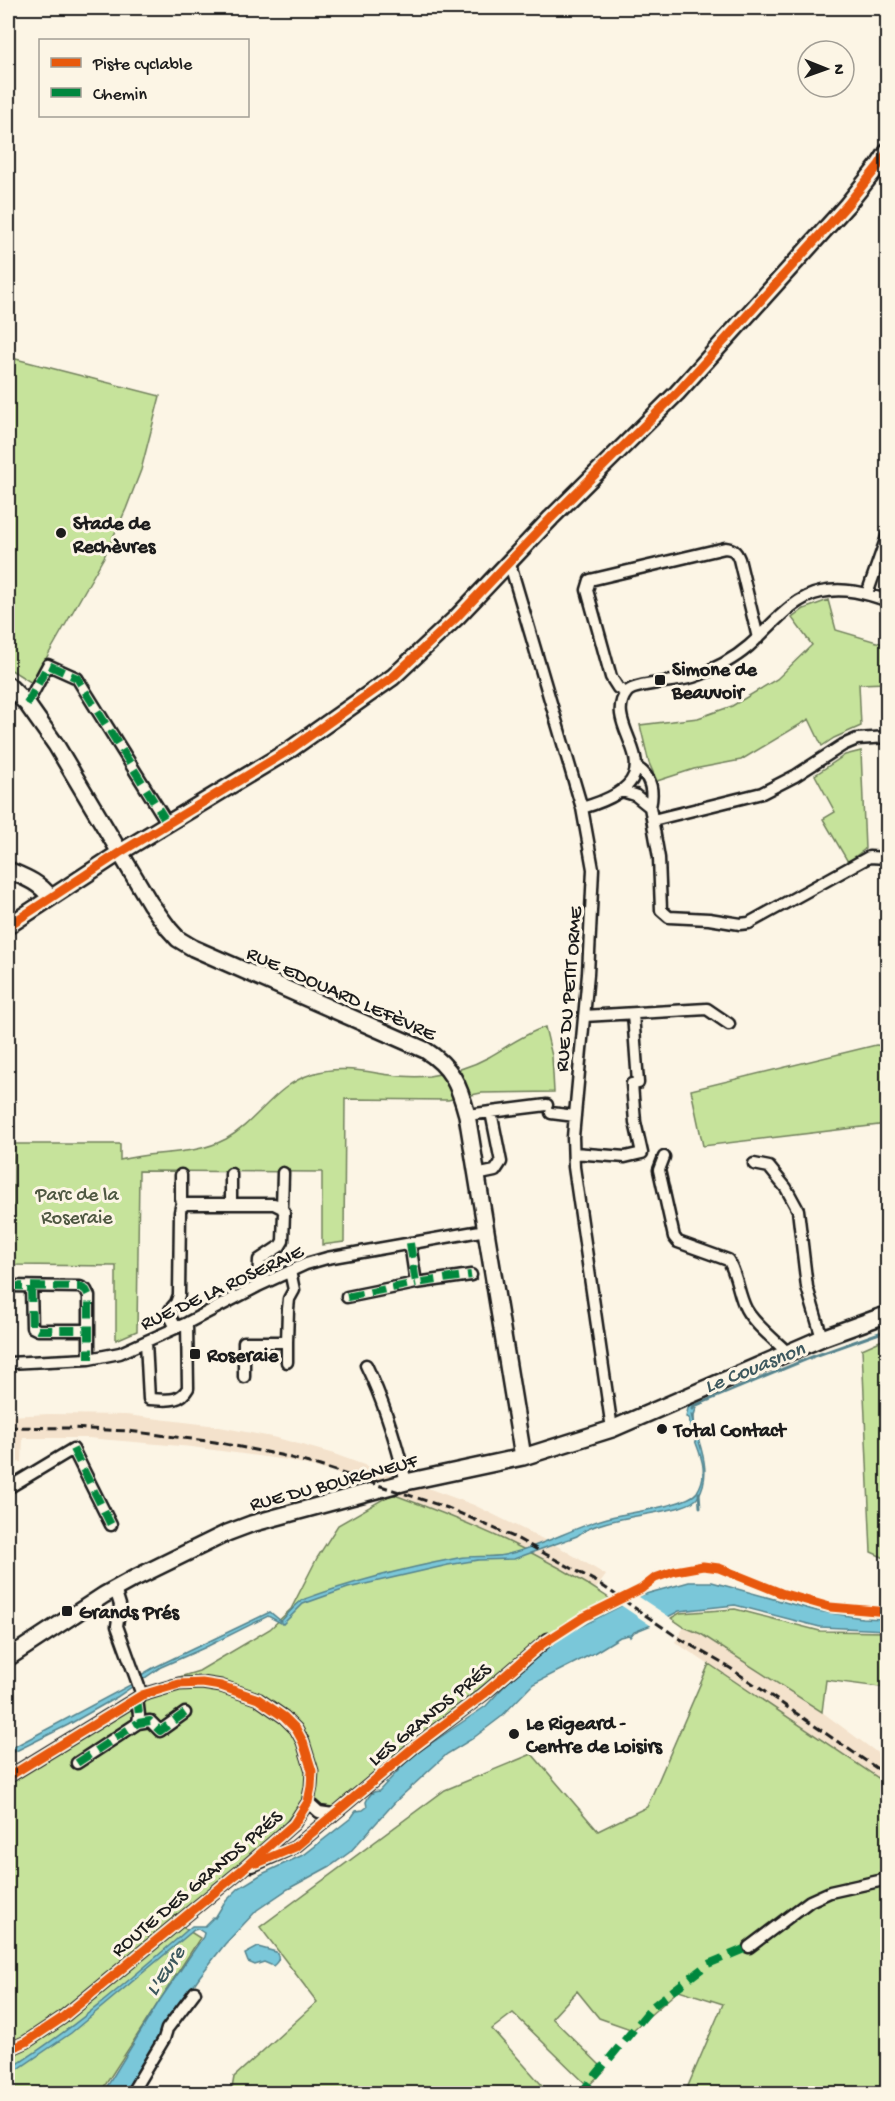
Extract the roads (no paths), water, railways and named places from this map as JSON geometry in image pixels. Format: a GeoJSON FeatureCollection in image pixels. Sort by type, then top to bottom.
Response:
{"type":"FeatureCollection","features":[{"type":"Feature","properties":{"kind":"street"},"geometry":{"type":"LineString","coordinates":[[8,926],[119,854],[291,750],[393,677],[457,617],[509,561],[677,393],[847,206],[888,151]]}},
{"type":"Feature","properties":{"kind":"street"},"geometry":{"type":"LineString","coordinates":[[867,594],[888,534]]}},
{"type":"Feature","properties":{"kind":"street"},"geometry":{"type":"LineString","coordinates":[[626,693],[618,688],[611,677],[588,590],[590,579],[725,548],[731,549],[737,552],[758,638]]}},
{"type":"Feature","properties":{"kind":"street","name":"RUE DU PETIT ORME"},"geometry":{"type":"LineString","coordinates":[[509,561],[582,808],[593,869],[575,1116],[574,1167],[612,1430]]}},
{"type":"Feature","properties":{"kind":"street"},"geometry":{"type":"LineString","coordinates":[[582,808],[603,802],[622,791],[631,781],[636,767],[635,759],[621,713],[626,693],[634,687],[679,681],[703,674],[733,659],[787,610],[808,596],[833,590],[848,590],[888,601]]}},
{"type":"Feature","properties":{"kind":"street"},"geometry":{"type":"LineString","coordinates":[[27,704],[48,665],[77,678],[168,824]]}},
{"type":"Feature","properties":{"kind":"street","name":"RUE EDOUARD LEFÈVRE"},"geometry":{"type":"LineString","coordinates":[[8,685],[27,704],[56,745],[119,854],[161,919],[178,939],[193,948],[414,1045],[435,1056],[448,1068],[462,1094],[467,1115],[523,1457]]}},
{"type":"Feature","properties":{"kind":"street"},"geometry":{"type":"LineString","coordinates":[[653,820],[762,794],[843,745],[857,739],[888,737]]}},
{"type":"Feature","properties":{"kind":"street"},"geometry":{"type":"LineString","coordinates":[[636,767],[645,774],[651,784],[650,807],[659,858],[661,910],[669,917],[749,923],[868,857],[888,858]]}},
{"type":"Feature","properties":{"kind":"street"},"geometry":{"type":"LineString","coordinates":[[622,791],[635,795],[650,807]]}},
{"type":"Feature","properties":{"kind":"street"},"geometry":{"type":"LineString","coordinates":[[8,870],[34,882],[50,897]]}},
{"type":"Feature","properties":{"kind":"street"},"geometry":{"type":"LineString","coordinates":[[584,1016],[707,1009],[729,1024]]}},
{"type":"Feature","properties":{"kind":"street"},"geometry":{"type":"LineString","coordinates":[[574,1153],[625,1157],[642,1154],[635,1122],[632,1084],[638,1083],[633,1014]]}},
{"type":"Feature","properties":{"kind":"street"},"geometry":{"type":"LineString","coordinates":[[467,1115],[549,1109],[575,1116]]}},
{"type":"Feature","properties":{"kind":"street"},"geometry":{"type":"LineString","coordinates":[[476,1175],[495,1171],[501,1162],[491,1112]]}},
{"type":"Feature","properties":{"kind":"street"},"geometry":{"type":"LineString","coordinates":[[664,1157],[659,1170],[674,1237],[678,1242],[728,1260],[746,1309],[788,1353]]}},
{"type":"Feature","properties":{"kind":"street"},"geometry":{"type":"LineString","coordinates":[[754,1164],[769,1167],[786,1188],[798,1210],[807,1287],[822,1338]]}},
{"type":"Feature","properties":{"kind":"street"},"geometry":{"type":"LineString","coordinates":[[258,1286],[259,1260],[280,1246],[283,1241],[284,1173]]}},
{"type":"Feature","properties":{"kind":"street"},"geometry":{"type":"LineString","coordinates":[[231,1174],[231,1204]]}},
{"type":"Feature","properties":{"kind":"street"},"geometry":{"type":"LineString","coordinates":[[181,1175],[183,1206]]}},
{"type":"Feature","properties":{"kind":"street"},"geometry":{"type":"LineString","coordinates":[[176,1328],[170,1316],[170,1310],[179,1295],[180,1212],[183,1206],[190,1203],[274,1204],[282,1208]]}},
{"type":"Feature","properties":{"kind":"street","name":"RUE DE LA ROSERAIE"},"geometry":{"type":"LineString","coordinates":[[8,1363],[88,1359],[120,1353],[187,1323],[306,1264],[327,1258],[486,1230]]}},
{"type":"Feature","properties":{"kind":"street"},"geometry":{"type":"LineString","coordinates":[[410,1243],[416,1283]]}},
{"type":"Feature","properties":{"kind":"street"},"geometry":{"type":"LineString","coordinates":[[287,1362],[288,1309],[289,1299],[294,1290],[290,1271]]}},
{"type":"Feature","properties":{"kind":"street"},"geometry":{"type":"LineString","coordinates":[[347,1297],[471,1275]]}},
{"type":"Feature","properties":{"kind":"street"},"geometry":{"type":"LineString","coordinates":[[8,1287],[80,1287],[86,1290],[88,1296],[88,1359]]}},
{"type":"Feature","properties":{"kind":"street"},"geometry":{"type":"LineString","coordinates":[[31,1287],[32,1327],[38,1330],[88,1330]]}},
{"type":"Feature","properties":{"kind":"street","name":"RUE DU BOURGNEUF"},"geometry":{"type":"LineString","coordinates":[[8,1658],[115,1589],[184,1553],[243,1527],[406,1482],[523,1457],[612,1430],[822,1338],[888,1314]]}},
{"type":"Feature","properties":{"kind":"street"},"geometry":{"type":"LineString","coordinates":[[146,1342],[149,1399],[179,1399],[188,1388],[187,1323]]}},
{"type":"Feature","properties":{"kind":"street"},"geometry":{"type":"LineString","coordinates":[[244,1377],[244,1342],[286,1342]]}},
{"type":"Feature","properties":{"kind":"street"},"geometry":{"type":"LineString","coordinates":[[366,1365],[378,1390],[406,1482]]}},
{"type":"Feature","properties":{"kind":"street"},"geometry":{"type":"LineString","coordinates":[[8,1488],[73,1449],[111,1525]]}},
{"type":"Feature","properties":{"kind":"street"},"geometry":{"type":"LineString","coordinates":[[115,1589],[120,1605],[117,1626],[138,1689],[138,1723]]}},
{"type":"Feature","properties":{"kind":"street","name":"LES GRANDS PRÉS"},"geometry":{"type":"LineString","coordinates":[[243,1869],[295,1847],[414,1747],[484,1694],[548,1639]]}},
{"type":"Feature","properties":{"kind":"street","name":"ROUTE DES GRANDS PRÉS"},"geometry":{"type":"LineString","coordinates":[[8,1777],[138,1689],[202,1683],[221,1686],[258,1699],[284,1718],[296,1729],[303,1742],[312,1771],[308,1802],[294,1824],[62,2019],[26,2042],[8,2050]]}},
{"type":"Feature","properties":{"kind":"street"},"geometry":{"type":"LineString","coordinates":[[77,1763],[138,1723],[150,1721],[160,1731],[185,1713]]}},
{"type":"Feature","properties":{"kind":"street"},"geometry":{"type":"LineString","coordinates":[[308,1802],[319,1812],[333,1814]]}},
{"type":"Feature","properties":{"kind":"street"},"geometry":{"type":"LineString","coordinates":[[749,1947],[810,1900],[830,1892],[888,1879]]}},
{"type":"Feature","properties":{"kind":"street"},"geometry":{"type":"LineString","coordinates":[[131,2094],[164,2039],[167,2029],[195,1992]]}},
{"type":"Feature","properties":{"kind":"water"},"geometry":{"type":"Polygon","coordinates":[[[689,1404],[697,1408],[694,1416],[695,1425],[705,1471],[698,1497],[691,1503],[589,1528],[577,1536],[514,1559],[478,1560],[448,1565],[348,1588],[303,1604],[283,1624],[268,1616],[161,1667],[117,1697],[8,1755],[8,1750],[134,1683],[139,1676],[153,1668],[270,1612],[281,1621],[301,1601],[342,1586],[458,1558],[498,1556],[519,1551],[605,1519],[661,1507],[692,1496],[702,1482],[703,1473],[700,1454],[689,1418],[686,1417],[689,1404]]]}},
{"type":"Feature","properties":{"kind":"water"},"geometry":{"type":"Polygon","coordinates":[[[689,1582],[712,1582],[817,1611],[862,1618],[887,1619],[887,1630],[820,1627],[735,1605],[679,1611],[666,1618],[658,1613],[647,1618],[654,1624],[634,1632],[630,1637],[629,1635],[620,1637],[533,1684],[501,1717],[447,1754],[396,1801],[350,1852],[257,1910],[225,1944],[200,1976],[164,2027],[156,2046],[150,2049],[124,2093],[103,2093],[160,2000],[203,1937],[204,1933],[198,1929],[71,2033],[8,2076],[8,2070],[80,2020],[192,1926],[205,1926],[215,1918],[224,1903],[239,1888],[262,1874],[305,1854],[351,1818],[356,1811],[367,1807],[366,1802],[370,1795],[379,1791],[411,1757],[486,1706],[507,1683],[564,1635],[642,1595],[689,1582]]]}},
{"type":"Feature","properties":{"kind":"water"},"geometry":{"type":"Polygon","coordinates":[[[258,1947],[276,1952],[277,1963],[273,1966],[264,1962],[255,1965],[248,1962],[245,1954],[258,1947]]]}},
{"type":"Feature","properties":{"kind":"waterway","name":"Le Couasnon"},"geometry":{"type":"LineString","coordinates":[[693,1409],[694,1406],[812,1357],[888,1330]]}},
{"type":"Feature","properties":{"kind":"waterway","name":"Le Couasnon"},"geometry":{"type":"LineString","coordinates":[[692,1415],[696,1432]]}},
{"type":"Feature","properties":{"kind":"waterway","name":"Le Couasnon"},"geometry":{"type":"LineString","coordinates":[[699,1493],[700,1507]]}},
{"type":"Feature","properties":{"kind":"railway"},"geometry":{"type":"LineString","coordinates":[[8,1427],[128,1431],[215,1442],[280,1455],[320,1466],[448,1508],[516,1538],[597,1582],[677,1637],[730,1668],[888,1776]]}},
{"type":"Feature","properties":{"kind":"place","name":"Stade de Rechèvres"},"geometry":{"type":"Point","coordinates":[61,533]}},
{"type":"Feature","properties":{"kind":"place","name":"Simone de Beauvoir"},"geometry":{"type":"Point","coordinates":[660,680]}},
{"type":"Feature","properties":{"kind":"place","name":"Roseraie"},"geometry":{"type":"Point","coordinates":[195,1354]}},
{"type":"Feature","properties":{"kind":"place","name":"Total Contact"},"geometry":{"type":"Point","coordinates":[662,1429]}},
{"type":"Feature","properties":{"kind":"place","name":"Grands Prés"},"geometry":{"type":"Point","coordinates":[67,1611]}},
{"type":"Feature","properties":{"kind":"place","name":"Le Rigeard - Centre de Loisirs"},"geometry":{"type":"Point","coordinates":[514,1734]}},
{"type":"Feature","properties":{"kind":"park label","name":"Parc de la Roseraie"},"geometry":{"type":"Point","coordinates":[77,1204]}},
{"type":"Feature","properties":{"kind":"water label","name":"L'Eure"},"geometry":{"type":"Point","coordinates":[164,1970]}}]}
